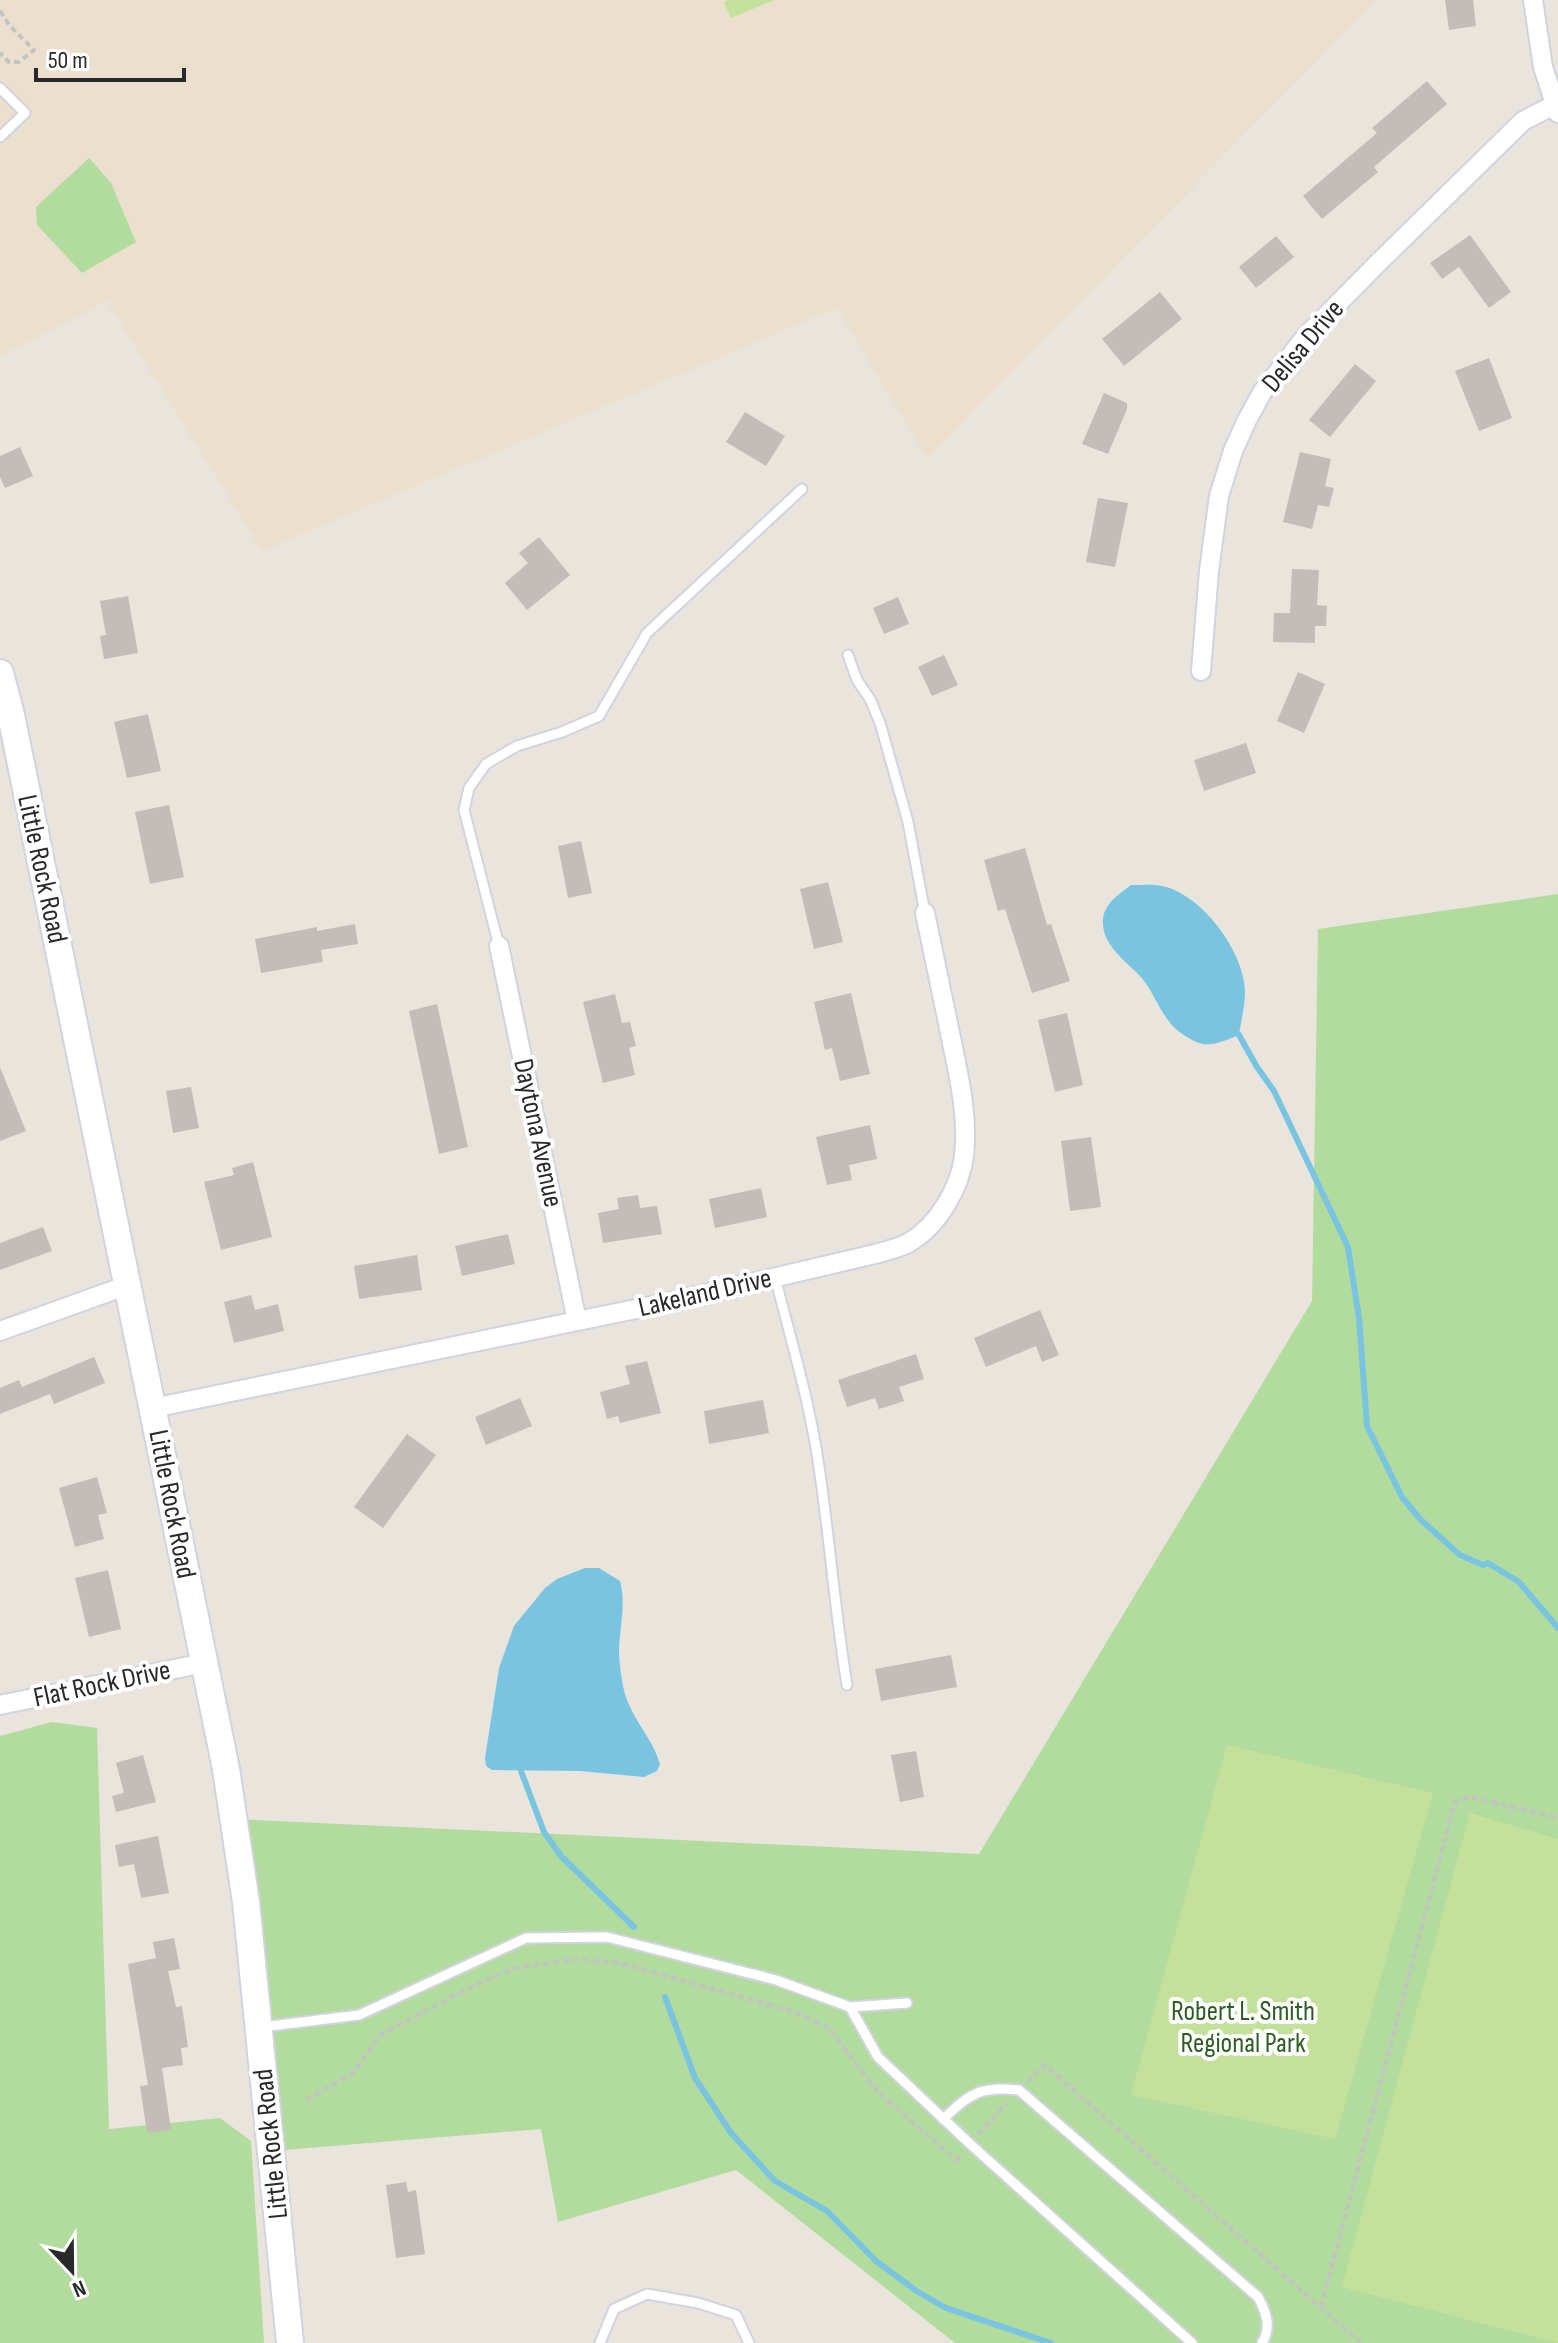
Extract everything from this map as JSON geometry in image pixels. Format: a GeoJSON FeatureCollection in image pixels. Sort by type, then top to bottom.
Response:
{"type":"FeatureCollection","features":[{"type":"Feature","properties":{"kind":"main road","name":"Little Rock Road"},"geometry":{"type":"LineString","coordinates":[[0,673],[128,1285],[235,1819],[290,2343]]}},
{"type":"Feature","properties":{"kind":"street"},"geometry":{"type":"LineString","coordinates":[[1533,0],[1543,67],[1556,109]]}},
{"type":"Feature","properties":{"kind":"street","name":"Delisa Drive"},"geometry":{"type":"LineString","coordinates":[[1201,671],[1219,496],[1233,451],[1263,391],[1306,336],[1523,121],[1556,109]]}},
{"type":"Feature","properties":{"kind":"street","name":"Lakeland Drive"},"geometry":{"type":"LineString","coordinates":[[153,1408],[577,1321],[875,1254],[908,1243],[934,1221],[957,1182],[963,1157],[965,1118],[925,913]]}},
{"type":"Feature","properties":{"kind":"street","name":"Daytona Avenue"},"geometry":{"type":"LineString","coordinates":[[499,946],[577,1321]]}},
{"type":"Feature","properties":{"kind":"street"},"geometry":{"type":"LineString","coordinates":[[0,1331],[128,1285]]}},
{"type":"Feature","properties":{"kind":"street","name":"Flat Rock Drive"},"geometry":{"type":"LineString","coordinates":[[0,1705],[204,1663]]}},
{"type":"Feature","properties":{"kind":"lane"},"geometry":{"type":"LineString","coordinates":[[0,88],[25,113],[0,137]]}},
{"type":"Feature","properties":{"kind":"lane"},"geometry":{"type":"LineString","coordinates":[[499,946],[464,810],[469,788],[486,764],[517,746],[599,716],[647,633],[802,489]]}},
{"type":"Feature","properties":{"kind":"lane"},"geometry":{"type":"LineString","coordinates":[[848,655],[857,680],[870,699],[880,723],[882,739],[908,822],[925,913]]}},
{"type":"Feature","properties":{"kind":"lane"},"geometry":{"type":"LineString","coordinates":[[775,1277],[819,1467],[837,1627],[847,1685]]}},
{"type":"Feature","properties":{"kind":"lane"},"geometry":{"type":"LineString","coordinates":[[259,2027],[359,2015],[526,1938],[607,1937],[776,1980],[850,2007],[907,2003]]}},
{"type":"Feature","properties":{"kind":"lane"},"geometry":{"type":"LineString","coordinates":[[850,2007],[878,2057],[1192,2343]]}},
{"type":"Feature","properties":{"kind":"lane"},"geometry":{"type":"LineString","coordinates":[[943,2119],[966,2098],[992,2087],[1019,2090],[1258,2297],[1268,2315],[1266,2338],[1262,2343]]}},
{"type":"Feature","properties":{"kind":"lane"},"geometry":{"type":"LineString","coordinates":[[600,2343],[614,2309],[647,2294],[698,2303],[736,2315],[749,2343]]}},
{"type":"Feature","properties":{"kind":"path"},"geometry":{"type":"LineString","coordinates":[[0,11],[34,50],[17,62],[9,62],[0,53]]}},
{"type":"Feature","properties":{"kind":"path"},"geometry":{"type":"LineString","coordinates":[[1321,2307],[1455,1802],[1470,1797],[1558,1818]]}},
{"type":"Feature","properties":{"kind":"path"},"geometry":{"type":"LineString","coordinates":[[306,2100],[353,2073],[381,2034],[465,1990],[516,1968],[578,1959],[619,1963],[795,2012],[829,2028],[876,2090],[956,2160],[1045,2065],[1361,2343]]}},
{"type":"Feature","properties":{"kind":"shaded area"},"geometry":{"type":"Polygon","coordinates":[[[0,0],[1377,0],[927,458],[837,308],[262,551],[107,301],[0,357],[0,0]]]}},
{"type":"Feature","properties":{"kind":"green space"},"geometry":{"type":"Polygon","coordinates":[[[774,0],[731,18],[724,2],[774,0]]]}},
{"type":"Feature","properties":{"kind":"green space"},"geometry":{"type":"Polygon","coordinates":[[[89,158],[111,183],[136,242],[82,273],[37,225],[36,207],[89,158]]]}},
{"type":"Feature","properties":{"kind":"green space","name":"Robert L. Smith Regional Park"},"geometry":{"type":"Polygon","coordinates":[[[1558,894],[1558,2343],[955,2343],[736,2170],[558,2222],[541,2129],[271,2151],[235,1819],[979,1854],[1312,1301],[1318,929],[1558,894]]]}},
{"type":"Feature","properties":{"kind":"green space"},"geometry":{"type":"Polygon","coordinates":[[[52,1722],[97,1728],[109,2129],[220,2118],[251,2141],[264,2343],[0,2343],[0,1736],[52,1722]]]}},
{"type":"Feature","properties":{"kind":"green space"},"geometry":{"type":"Polygon","coordinates":[[[1227,1745],[1433,1793],[1335,2139],[1131,2095],[1227,1745]]]}},
{"type":"Feature","properties":{"kind":"green space"},"geometry":{"type":"Polygon","coordinates":[[[1470,1813],[1558,1839],[1558,2343],[1342,2287],[1470,1813]]]}},
{"type":"Feature","properties":{"kind":"water"},"geometry":{"type":"Polygon","coordinates":[[[1131,885],[1158,885],[1177,891],[1192,900],[1218,927],[1238,960],[1243,977],[1245,997],[1239,1035],[1207,1044],[1181,1033],[1166,1018],[1141,977],[1111,946],[1104,931],[1103,917],[1112,901],[1131,885]]]}},
{"type":"Feature","properties":{"kind":"water"},"geometry":{"type":"Polygon","coordinates":[[[585,1568],[599,1568],[620,1581],[623,1606],[619,1654],[623,1686],[630,1707],[660,1764],[657,1771],[644,1777],[580,1771],[492,1770],[486,1766],[485,1758],[499,1668],[514,1626],[545,1588],[557,1579],[585,1568]]]}},
{"type":"Feature","properties":{"kind":"building"},"geometry":{"type":"Polygon","coordinates":[[[1445,0],[1473,0],[1476,26],[1449,30],[1445,0]]]}},
{"type":"Feature","properties":{"kind":"building"},"geometry":{"type":"Polygon","coordinates":[[[1427,81],[1447,104],[1374,167],[1378,172],[1322,219],[1303,196],[1377,133],[1372,128],[1427,81]]]}},
{"type":"Feature","properties":{"kind":"building"},"geometry":{"type":"Polygon","coordinates":[[[1470,235],[1511,292],[1489,308],[1459,267],[1442,279],[1430,263],[1470,235]]]}},
{"type":"Feature","properties":{"kind":"building"},"geometry":{"type":"Polygon","coordinates":[[[1276,236],[1294,257],[1256,288],[1239,267],[1276,236]]]}},
{"type":"Feature","properties":{"kind":"building"},"geometry":{"type":"Polygon","coordinates":[[[1160,292],[1182,319],[1124,366],[1102,339],[1160,292]]]}},
{"type":"Feature","properties":{"kind":"building"},"geometry":{"type":"Polygon","coordinates":[[[1489,358],[1512,418],[1479,431],[1455,371],[1489,358]]]}},
{"type":"Feature","properties":{"kind":"building"},"geometry":{"type":"Polygon","coordinates":[[[1355,364],[1376,381],[1330,437],[1309,420],[1355,364]]]}},
{"type":"Feature","properties":{"kind":"building"},"geometry":{"type":"Polygon","coordinates":[[[1104,393],[1127,403],[1108,454],[1082,444],[1104,393]]]}},
{"type":"Feature","properties":{"kind":"building"},"geometry":{"type":"Polygon","coordinates":[[[745,412],[785,436],[766,466],[726,442],[745,412]]]}},
{"type":"Feature","properties":{"kind":"building"},"geometry":{"type":"Polygon","coordinates":[[[20,447],[33,476],[5,488],[0,477],[0,456],[20,447]]]}},
{"type":"Feature","properties":{"kind":"building"},"geometry":{"type":"Polygon","coordinates":[[[1300,452],[1331,459],[1325,486],[1334,488],[1329,507],[1318,505],[1312,529],[1283,522],[1300,452]]]}},
{"type":"Feature","properties":{"kind":"building"},"geometry":{"type":"Polygon","coordinates":[[[1098,498],[1128,503],[1115,567],[1086,562],[1098,498]]]}},
{"type":"Feature","properties":{"kind":"building"},"geometry":{"type":"Polygon","coordinates":[[[539,537],[570,575],[527,610],[505,583],[528,563],[519,553],[539,537]]]}},
{"type":"Feature","properties":{"kind":"building"},"geometry":{"type":"Polygon","coordinates":[[[1292,569],[1319,570],[1317,605],[1327,606],[1326,626],[1315,626],[1315,643],[1273,642],[1274,613],[1290,613],[1292,569]]]}},
{"type":"Feature","properties":{"kind":"building"},"geometry":{"type":"Polygon","coordinates":[[[128,596],[138,653],[104,659],[100,636],[106,635],[100,601],[128,596]]]}},
{"type":"Feature","properties":{"kind":"building"},"geometry":{"type":"Polygon","coordinates":[[[898,597],[909,624],[884,634],[873,608],[898,597]]]}},
{"type":"Feature","properties":{"kind":"building"},"geometry":{"type":"Polygon","coordinates":[[[944,655],[958,685],[932,696],[918,667],[944,655]]]}},
{"type":"Feature","properties":{"kind":"building"},"geometry":{"type":"Polygon","coordinates":[[[1298,672],[1325,684],[1304,733],[1277,721],[1298,672]]]}},
{"type":"Feature","properties":{"kind":"building"},"geometry":{"type":"Polygon","coordinates":[[[148,714],[161,771],[127,778],[114,722],[148,714]]]}},
{"type":"Feature","properties":{"kind":"building"},"geometry":{"type":"Polygon","coordinates":[[[1246,743],[1256,773],[1204,791],[1194,760],[1246,743]]]}},
{"type":"Feature","properties":{"kind":"building"},"geometry":{"type":"Polygon","coordinates":[[[169,805],[184,877],[150,884],[135,812],[169,805]]]}},
{"type":"Feature","properties":{"kind":"building"},"geometry":{"type":"Polygon","coordinates":[[[581,841],[592,893],[568,898],[558,846],[581,841]]]}},
{"type":"Feature","properties":{"kind":"building"},"geometry":{"type":"Polygon","coordinates":[[[1025,848],[1047,925],[1051,924],[1070,981],[1032,993],[1005,909],[998,911],[984,860],[1025,848]]]}},
{"type":"Feature","properties":{"kind":"building"},"geometry":{"type":"Polygon","coordinates":[[[828,882],[843,942],[814,949],[800,889],[828,882]]]}},
{"type":"Feature","properties":{"kind":"building"},"geometry":{"type":"Polygon","coordinates":[[[355,924],[358,944],[321,950],[323,962],[261,973],[255,939],[317,927],[317,931],[355,924]]]}},
{"type":"Feature","properties":{"kind":"building"},"geometry":{"type":"Polygon","coordinates":[[[851,993],[870,1074],[840,1081],[832,1048],[825,1050],[814,1002],[851,993]]]}},
{"type":"Feature","properties":{"kind":"building"},"geometry":{"type":"Polygon","coordinates":[[[615,994],[622,1023],[630,1022],[636,1046],[629,1048],[635,1075],[603,1083],[583,1002],[615,994]]]}},
{"type":"Feature","properties":{"kind":"building"},"geometry":{"type":"Polygon","coordinates":[[[437,1004],[468,1147],[439,1154],[409,1011],[437,1004]]]}},
{"type":"Feature","properties":{"kind":"building"},"geometry":{"type":"Polygon","coordinates":[[[1067,1013],[1083,1085],[1055,1092],[1038,1020],[1067,1013]]]}},
{"type":"Feature","properties":{"kind":"building"},"geometry":{"type":"Polygon","coordinates":[[[0,1067],[26,1131],[0,1141],[0,1067]]]}},
{"type":"Feature","properties":{"kind":"building"},"geometry":{"type":"Polygon","coordinates":[[[191,1087],[199,1128],[173,1133],[166,1091],[191,1087]]]}},
{"type":"Feature","properties":{"kind":"building"},"geometry":{"type":"Polygon","coordinates":[[[870,1125],[877,1159],[849,1165],[852,1180],[827,1185],[816,1137],[870,1125]]]}},
{"type":"Feature","properties":{"kind":"building"},"geometry":{"type":"Polygon","coordinates":[[[1091,1137],[1101,1207],[1070,1211],[1061,1141],[1091,1137]]]}},
{"type":"Feature","properties":{"kind":"building"},"geometry":{"type":"Polygon","coordinates":[[[253,1162],[272,1237],[221,1250],[204,1182],[234,1175],[232,1168],[253,1162]]]}},
{"type":"Feature","properties":{"kind":"building"},"geometry":{"type":"Polygon","coordinates":[[[761,1188],[767,1217],[715,1228],[709,1199],[761,1188]]]}},
{"type":"Feature","properties":{"kind":"building"},"geometry":{"type":"Polygon","coordinates":[[[638,1195],[640,1208],[657,1206],[662,1234],[603,1243],[598,1213],[619,1209],[617,1198],[638,1195]]]}},
{"type":"Feature","properties":{"kind":"building"},"geometry":{"type":"Polygon","coordinates":[[[43,1227],[52,1251],[0,1270],[0,1243],[43,1227]]]}},
{"type":"Feature","properties":{"kind":"building"},"geometry":{"type":"Polygon","coordinates":[[[508,1234],[515,1264],[462,1276],[455,1246],[508,1234]]]}},
{"type":"Feature","properties":{"kind":"building"},"geometry":{"type":"Polygon","coordinates":[[[417,1255],[422,1290],[359,1299],[354,1266],[417,1255]]]}},
{"type":"Feature","properties":{"kind":"building"},"geometry":{"type":"Polygon","coordinates":[[[251,1295],[255,1310],[278,1304],[284,1331],[234,1343],[224,1302],[251,1295]]]}},
{"type":"Feature","properties":{"kind":"building"},"geometry":{"type":"Polygon","coordinates":[[[1040,1310],[1059,1355],[1042,1362],[1036,1346],[986,1367],[974,1338],[1040,1310]]]}},
{"type":"Feature","properties":{"kind":"building"},"geometry":{"type":"Polygon","coordinates":[[[916,1354],[924,1379],[899,1387],[904,1401],[879,1409],[875,1398],[847,1407],[838,1380],[916,1354]]]}},
{"type":"Feature","properties":{"kind":"building"},"geometry":{"type":"Polygon","coordinates":[[[94,1357],[105,1383],[54,1404],[50,1394],[0,1414],[0,1388],[19,1380],[22,1387],[94,1357]]]}},
{"type":"Feature","properties":{"kind":"building"},"geometry":{"type":"Polygon","coordinates":[[[647,1361],[661,1413],[620,1423],[618,1416],[607,1419],[600,1392],[630,1384],[625,1366],[647,1361]]]}},
{"type":"Feature","properties":{"kind":"building"},"geometry":{"type":"Polygon","coordinates":[[[520,1398],[532,1426],[486,1445],[475,1417],[520,1398]]]}},
{"type":"Feature","properties":{"kind":"building"},"geometry":{"type":"Polygon","coordinates":[[[763,1400],[769,1433],[709,1444],[704,1411],[763,1400]]]}},
{"type":"Feature","properties":{"kind":"building"},"geometry":{"type":"Polygon","coordinates":[[[407,1434],[436,1455],[383,1528],[354,1507],[407,1434]]]}},
{"type":"Feature","properties":{"kind":"building"},"geometry":{"type":"Polygon","coordinates":[[[97,1477],[107,1513],[98,1515],[104,1539],[75,1547],[59,1488],[97,1477]]]}},
{"type":"Feature","properties":{"kind":"building"},"geometry":{"type":"Polygon","coordinates":[[[108,1570],[121,1629],[89,1637],[75,1578],[108,1570]]]}},
{"type":"Feature","properties":{"kind":"building"},"geometry":{"type":"Polygon","coordinates":[[[951,1655],[957,1687],[881,1701],[875,1669],[951,1655]]]}},
{"type":"Feature","properties":{"kind":"building"},"geometry":{"type":"Polygon","coordinates":[[[916,1751],[924,1797],[900,1802],[891,1755],[916,1751]]]}},
{"type":"Feature","properties":{"kind":"building"},"geometry":{"type":"Polygon","coordinates":[[[143,1755],[156,1802],[116,1812],[112,1796],[124,1793],[116,1763],[143,1755]]]}},
{"type":"Feature","properties":{"kind":"building"},"geometry":{"type":"Polygon","coordinates":[[[158,1836],[169,1893],[141,1898],[134,1864],[119,1867],[115,1845],[158,1836]]]}},
{"type":"Feature","properties":{"kind":"building"},"geometry":{"type":"Polygon","coordinates":[[[174,1938],[180,1969],[168,1971],[176,2007],[182,2006],[188,2047],[181,2048],[183,2065],[162,2068],[171,2130],[147,2133],[140,2086],[148,2085],[128,1964],[156,1958],[153,1942],[174,1938]]]}},
{"type":"Feature","properties":{"kind":"building"},"geometry":{"type":"Polygon","coordinates":[[[406,2182],[408,2192],[416,2190],[425,2254],[396,2258],[386,2185],[406,2182]]]}},
{"type":"Feature","properties":{"kind":"waterway"},"geometry":{"type":"LineString","coordinates":[[1239,1035],[1274,1091],[1348,1247],[1359,1318],[1367,1426],[1402,1497],[1421,1520],[1460,1555],[1483,1565],[1488,1563],[1519,1582],[1558,1628]]}},
{"type":"Feature","properties":{"kind":"waterway"},"geometry":{"type":"LineString","coordinates":[[521,1771],[544,1832],[561,1856],[634,1927]]}},
{"type":"Feature","properties":{"kind":"waterway"},"geometry":{"type":"LineString","coordinates":[[665,1997],[695,2078],[731,2133],[775,2181],[827,2211],[876,2261],[918,2292],[946,2308],[1051,2343]]}}]}
